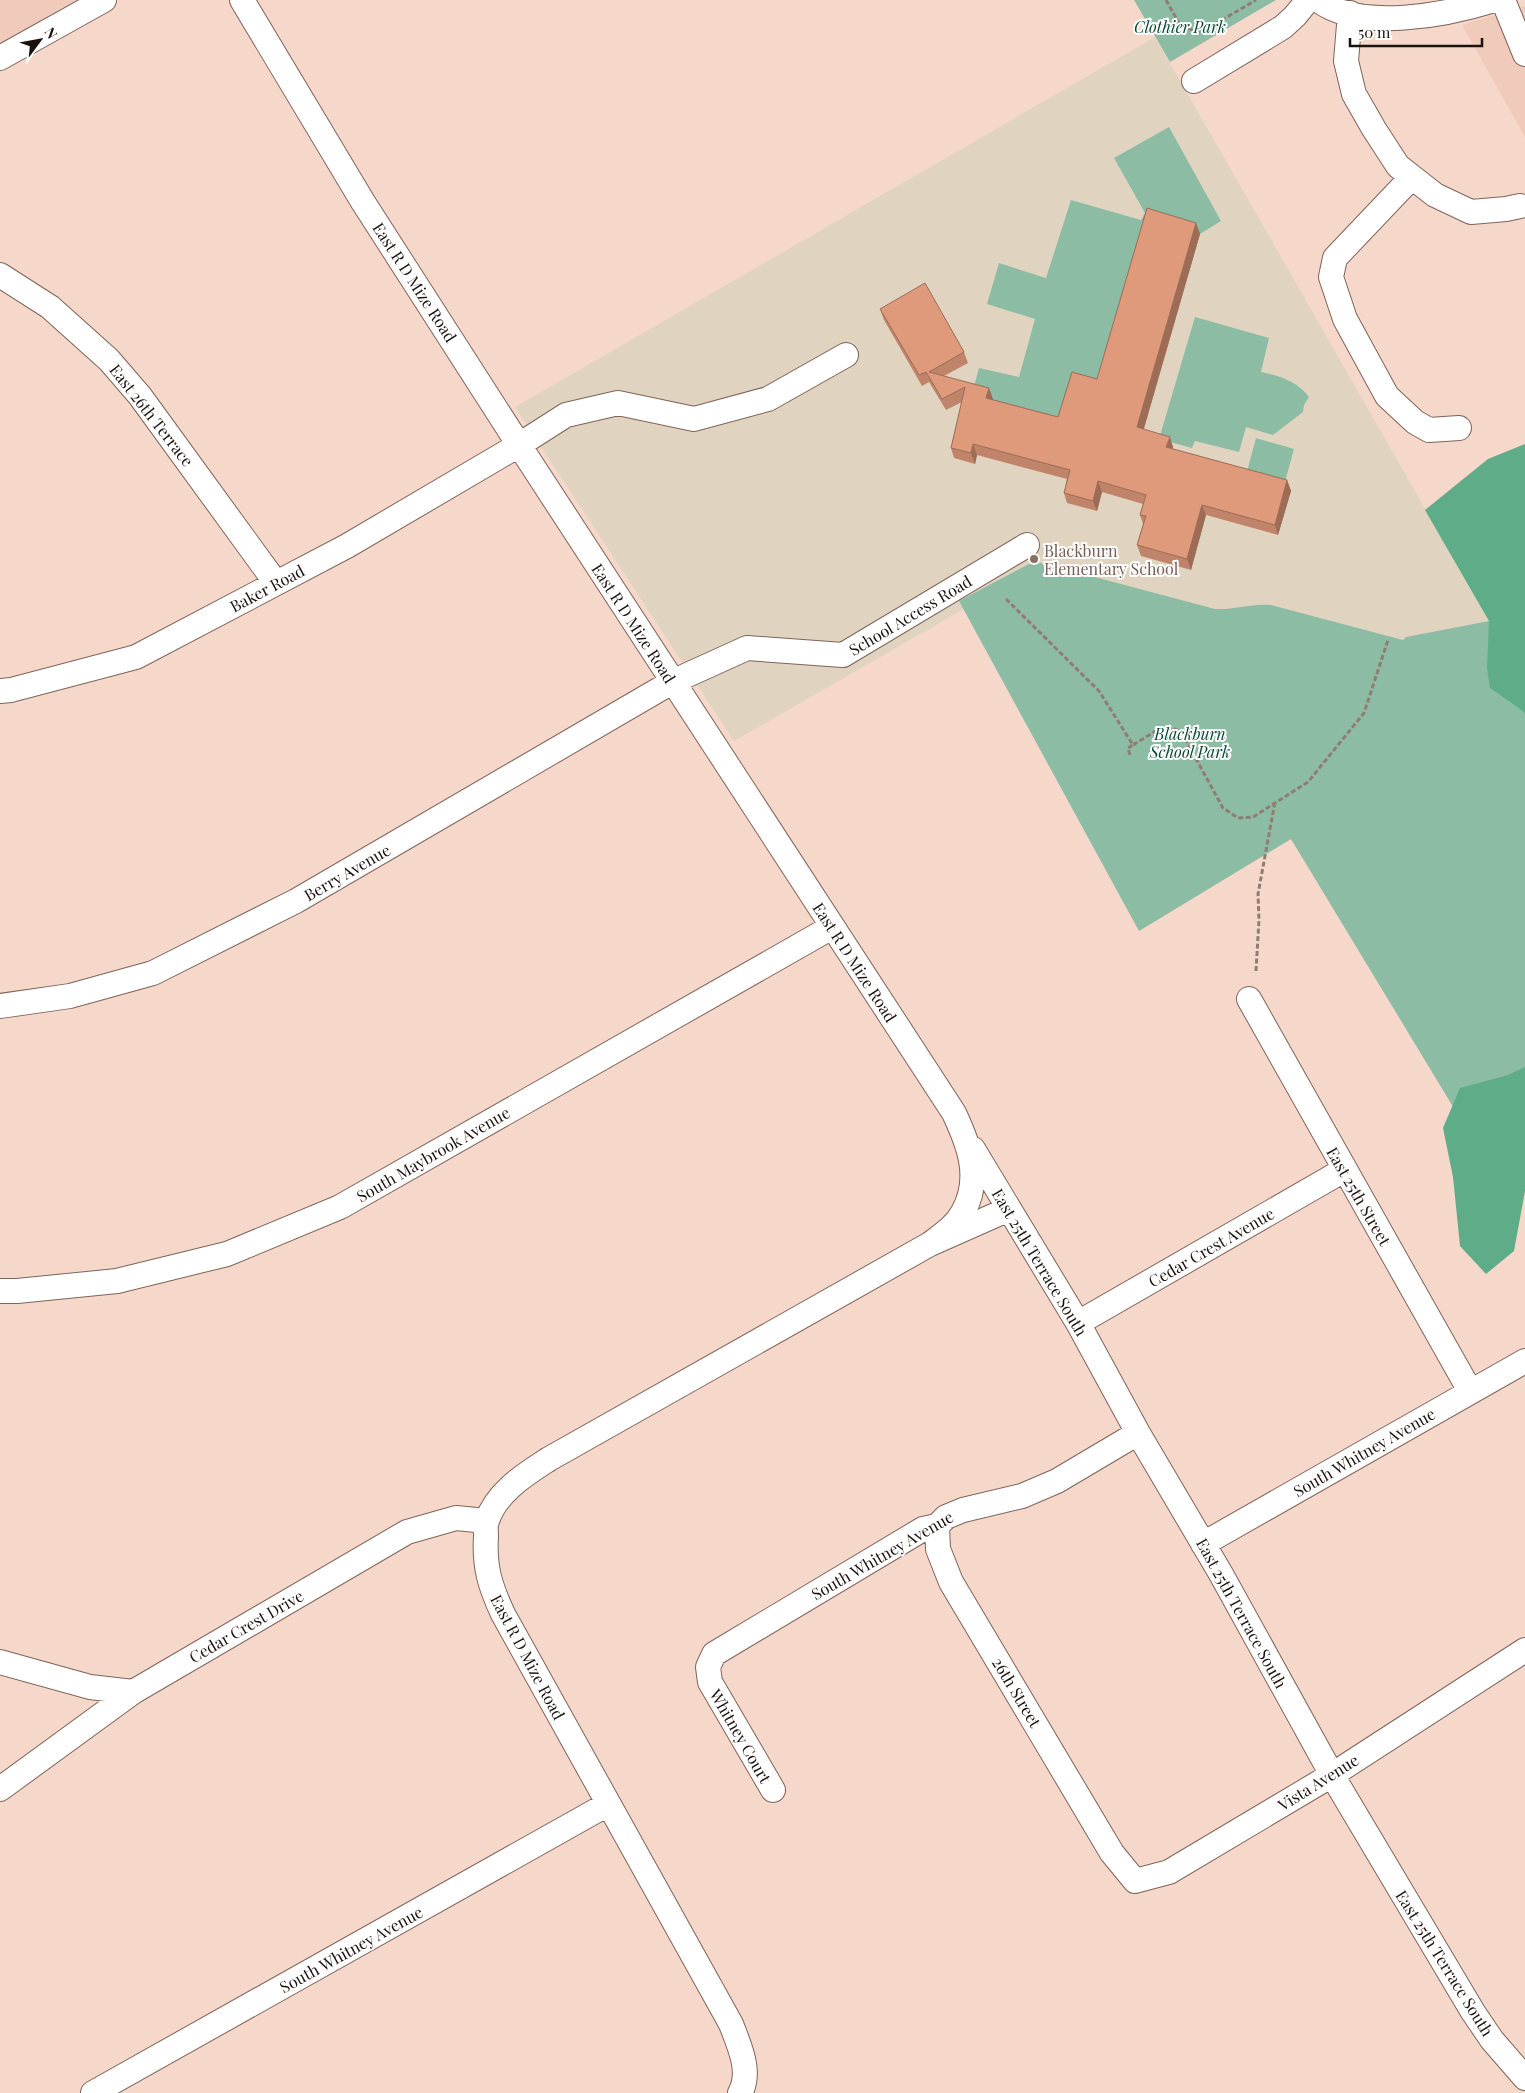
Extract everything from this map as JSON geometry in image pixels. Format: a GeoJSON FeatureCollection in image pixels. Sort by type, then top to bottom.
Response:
{"type":"FeatureCollection","features":[{"type":"Feature","properties":{"kind":"street"},"geometry":{"type":"LineString","coordinates":[[0,58],[104,0]]}},
{"type":"Feature","properties":{"kind":"street","name":"East R D Mize Road"},"geometry":{"type":"LineString","coordinates":[[242,0],[363,202],[672,682],[954,1113],[968,1142],[973,1170],[971,1191],[963,1213],[948,1230],[930,1244]]}},
{"type":"Feature","properties":{"kind":"street"},"geometry":{"type":"LineString","coordinates":[[1194,81],[1283,27],[1308,0]]}},
{"type":"Feature","properties":{"kind":"street"},"geometry":{"type":"LineString","coordinates":[[1318,0],[1325,5],[1362,18],[1406,18],[1470,7],[1494,0]]}},
{"type":"Feature","properties":{"kind":"street"},"geometry":{"type":"LineString","coordinates":[[1503,0],[1525,54]]}},
{"type":"Feature","properties":{"kind":"street"},"geometry":{"type":"LineString","coordinates":[[1350,14],[1346,61],[1354,94],[1398,166],[1435,194],[1471,212],[1520,206]]}},
{"type":"Feature","properties":{"kind":"street"},"geometry":{"type":"LineString","coordinates":[[1412,177],[1336,258],[1330,277],[1345,319],[1387,396],[1415,422],[1429,430],[1459,428]]}},
{"type":"Feature","properties":{"kind":"street","name":"East 26th Terrace"},"geometry":{"type":"LineString","coordinates":[[0,276],[50,307],[109,360],[140,396],[276,583]]}},
{"type":"Feature","properties":{"kind":"street","name":"Baker Road"},"geometry":{"type":"LineString","coordinates":[[0,691],[11,690],[136,657],[347,546],[519,445],[566,415],[618,403],[694,419],[768,399],[846,356]]}},
{"type":"Feature","properties":{"kind":"street","name":"School Access Road"},"geometry":{"type":"LineString","coordinates":[[672,682],[747,648],[843,655],[1027,545]]}},
{"type":"Feature","properties":{"kind":"street","name":"Berry Avenue"},"geometry":{"type":"LineString","coordinates":[[0,1006],[70,996],[153,973],[296,901],[672,682]]}},
{"type":"Feature","properties":{"kind":"street","name":"South Maybrook Avenue"},"geometry":{"type":"LineString","coordinates":[[0,1291],[17,1291],[126,1279],[227,1254],[340,1207],[832,927]]}},
{"type":"Feature","properties":{"kind":"street","name":"East 25th Street"},"geometry":{"type":"LineString","coordinates":[[1248,999],[1470,1392]]}},
{"type":"Feature","properties":{"kind":"street","name":"East 25th Terrace South"},"geometry":{"type":"LineString","coordinates":[[968,1142],[1078,1323],[1138,1433],[1203,1544],[1332,1775],[1473,2012],[1492,2040],[1525,2078]]}},
{"type":"Feature","properties":{"kind":"street","name":"Cedar Crest Avenue"},"geometry":{"type":"LineString","coordinates":[[1078,1323],[1344,1170]]}},
{"type":"Feature","properties":{"kind":"street","name":"East R D Mize Road"},"geometry":{"type":"LineString","coordinates":[[748,2091],[744,2061],[731,2024],[503,1614],[491,1589],[486,1568],[486,1521],[508,1490],[549,1459],[930,1244],[1009,1209]]}},
{"type":"Feature","properties":{"kind":"street","name":"South Whitney Avenue"},"geometry":{"type":"LineString","coordinates":[[1203,1544],[1525,1361]]}},
{"type":"Feature","properties":{"kind":"street","name":"South Whitney Avenue"},"geometry":{"type":"LineString","coordinates":[[714,1654],[923,1529],[937,1526],[946,1517],[963,1510],[1022,1496],[1057,1481],[1138,1433]]}},
{"type":"Feature","properties":{"kind":"street","name":"Cedar Crest Drive"},"geometry":{"type":"LineString","coordinates":[[0,1790],[133,1692],[407,1532],[456,1518],[486,1521]]}},
{"type":"Feature","properties":{"kind":"street","name":"26th Street"},"geometry":{"type":"LineString","coordinates":[[937,1526],[938,1549],[951,1582],[1112,1853]]}},
{"type":"Feature","properties":{"kind":"street","name":"Vista Avenue"},"geometry":{"type":"LineString","coordinates":[[1112,1853],[1134,1881],[1169,1872],[1332,1775],[1525,1651]]}},
{"type":"Feature","properties":{"kind":"street","name":"Whitney Court"},"geometry":{"type":"LineString","coordinates":[[714,1654],[708,1667],[710,1682],[773,1790]]}},
{"type":"Feature","properties":{"kind":"street"},"geometry":{"type":"LineString","coordinates":[[0,1662],[90,1687],[133,1692]]}},
{"type":"Feature","properties":{"kind":"street","name":"South Whitney Avenue"},"geometry":{"type":"LineString","coordinates":[[93,2093],[608,1804]]}},
{"type":"Feature","properties":{"kind":"path"},"geometry":{"type":"LineString","coordinates":[[1166,0],[1180,25],[1200,33],[1256,0]]}},
{"type":"Feature","properties":{"kind":"path"},"geometry":{"type":"LineString","coordinates":[[1006,600],[1099,691],[1133,745]]}},
{"type":"Feature","properties":{"kind":"path"},"geometry":{"type":"LineString","coordinates":[[1130,755],[1128,748],[1133,745],[1165,728],[1172,727],[1177,729],[1183,735],[1219,803],[1229,813],[1238,818],[1253,817],[1308,782],[1364,713],[1388,640]]}},
{"type":"Feature","properties":{"kind":"path"},"geometry":{"type":"LineString","coordinates":[[1256,971],[1259,920],[1258,894],[1275,802]]}},
{"type":"Feature","properties":{"kind":"shaded area"},"geometry":{"type":"Polygon","coordinates":[[[0,0],[84,0],[0,47],[0,0]]]}},
{"type":"Feature","properties":{"kind":"shaded area"},"geometry":{"type":"Polygon","coordinates":[[[1525,6],[1525,137],[1462,25],[1525,6]]]}},
{"type":"Feature","properties":{"kind":"shaded area","name":"Blackburn Elementary School"},"geometry":{"type":"Polygon","coordinates":[[[1155,37],[1525,683],[1475,1143],[1291,839],[1139,931],[964,609],[734,741],[515,407],[1155,37]]]}},
{"type":"Feature","properties":{"kind":"green space","name":"Clothier Park"},"geometry":{"type":"Polygon","coordinates":[[[1134,0],[1276,0],[1170,62],[1134,0]]]}},
{"type":"Feature","properties":{"kind":"green space"},"geometry":{"type":"Polygon","coordinates":[[[1169,127],[1221,221],[1200,234],[1108,440],[972,393],[979,368],[1019,377],[1035,319],[987,304],[999,263],[1046,278],[1071,200],[1141,220],[1145,213],[1114,158],[1169,127]]]}},
{"type":"Feature","properties":{"kind":"green space"},"geometry":{"type":"Polygon","coordinates":[[[1195,317],[1269,338],[1261,372],[1288,380],[1304,391],[1309,397],[1304,405],[1303,412],[1273,435],[1246,427],[1239,452],[1195,441],[1192,448],[1159,439],[1195,317]]]}},
{"type":"Feature","properties":{"kind":"green space"},"geometry":{"type":"Polygon","coordinates":[[[1256,438],[1294,449],[1283,489],[1245,479],[1256,438]]]}},
{"type":"Feature","properties":{"kind":"green space"},"geometry":{"type":"Polygon","coordinates":[[[1525,444],[1525,715],[1523,711],[1490,688],[1487,668],[1489,621],[1425,510],[1488,459],[1525,444]]]}},
{"type":"Feature","properties":{"kind":"green space","name":"Blackburn School Park"},"geometry":{"type":"Polygon","coordinates":[[[1042,563],[1215,609],[1271,605],[1403,640],[1406,637],[1489,621],[1525,683],[1525,1111],[1475,1143],[1291,839],[1139,931],[959,601],[1029,564],[1042,563]]]}},
{"type":"Feature","properties":{"kind":"green space"},"geometry":{"type":"Polygon","coordinates":[[[1525,1067],[1525,1191],[1514,1251],[1486,1274],[1460,1246],[1453,1177],[1443,1128],[1460,1088],[1508,1075],[1525,1067]]]}},
{"type":"Feature","properties":{"kind":"building"},"geometry":{"type":"Polygon","coordinates":[[[1147,208],[1196,223],[1137,427],[1170,437],[1166,447],[1287,480],[1275,525],[1202,505],[1187,559],[1137,545],[1146,516],[1140,515],[1146,495],[1098,481],[1093,501],[1064,493],[1070,470],[973,444],[971,453],[951,448],[965,387],[942,399],[926,372],[919,375],[880,309],[925,283],[964,352],[929,372],[989,388],[986,398],[1058,417],[1072,372],[1097,379],[1147,208]]]}},
{"type":"Feature","properties":{"kind":"place","name":"Blackburn Elementary School"},"geometry":{"type":"Point","coordinates":[1034,559]}}]}
